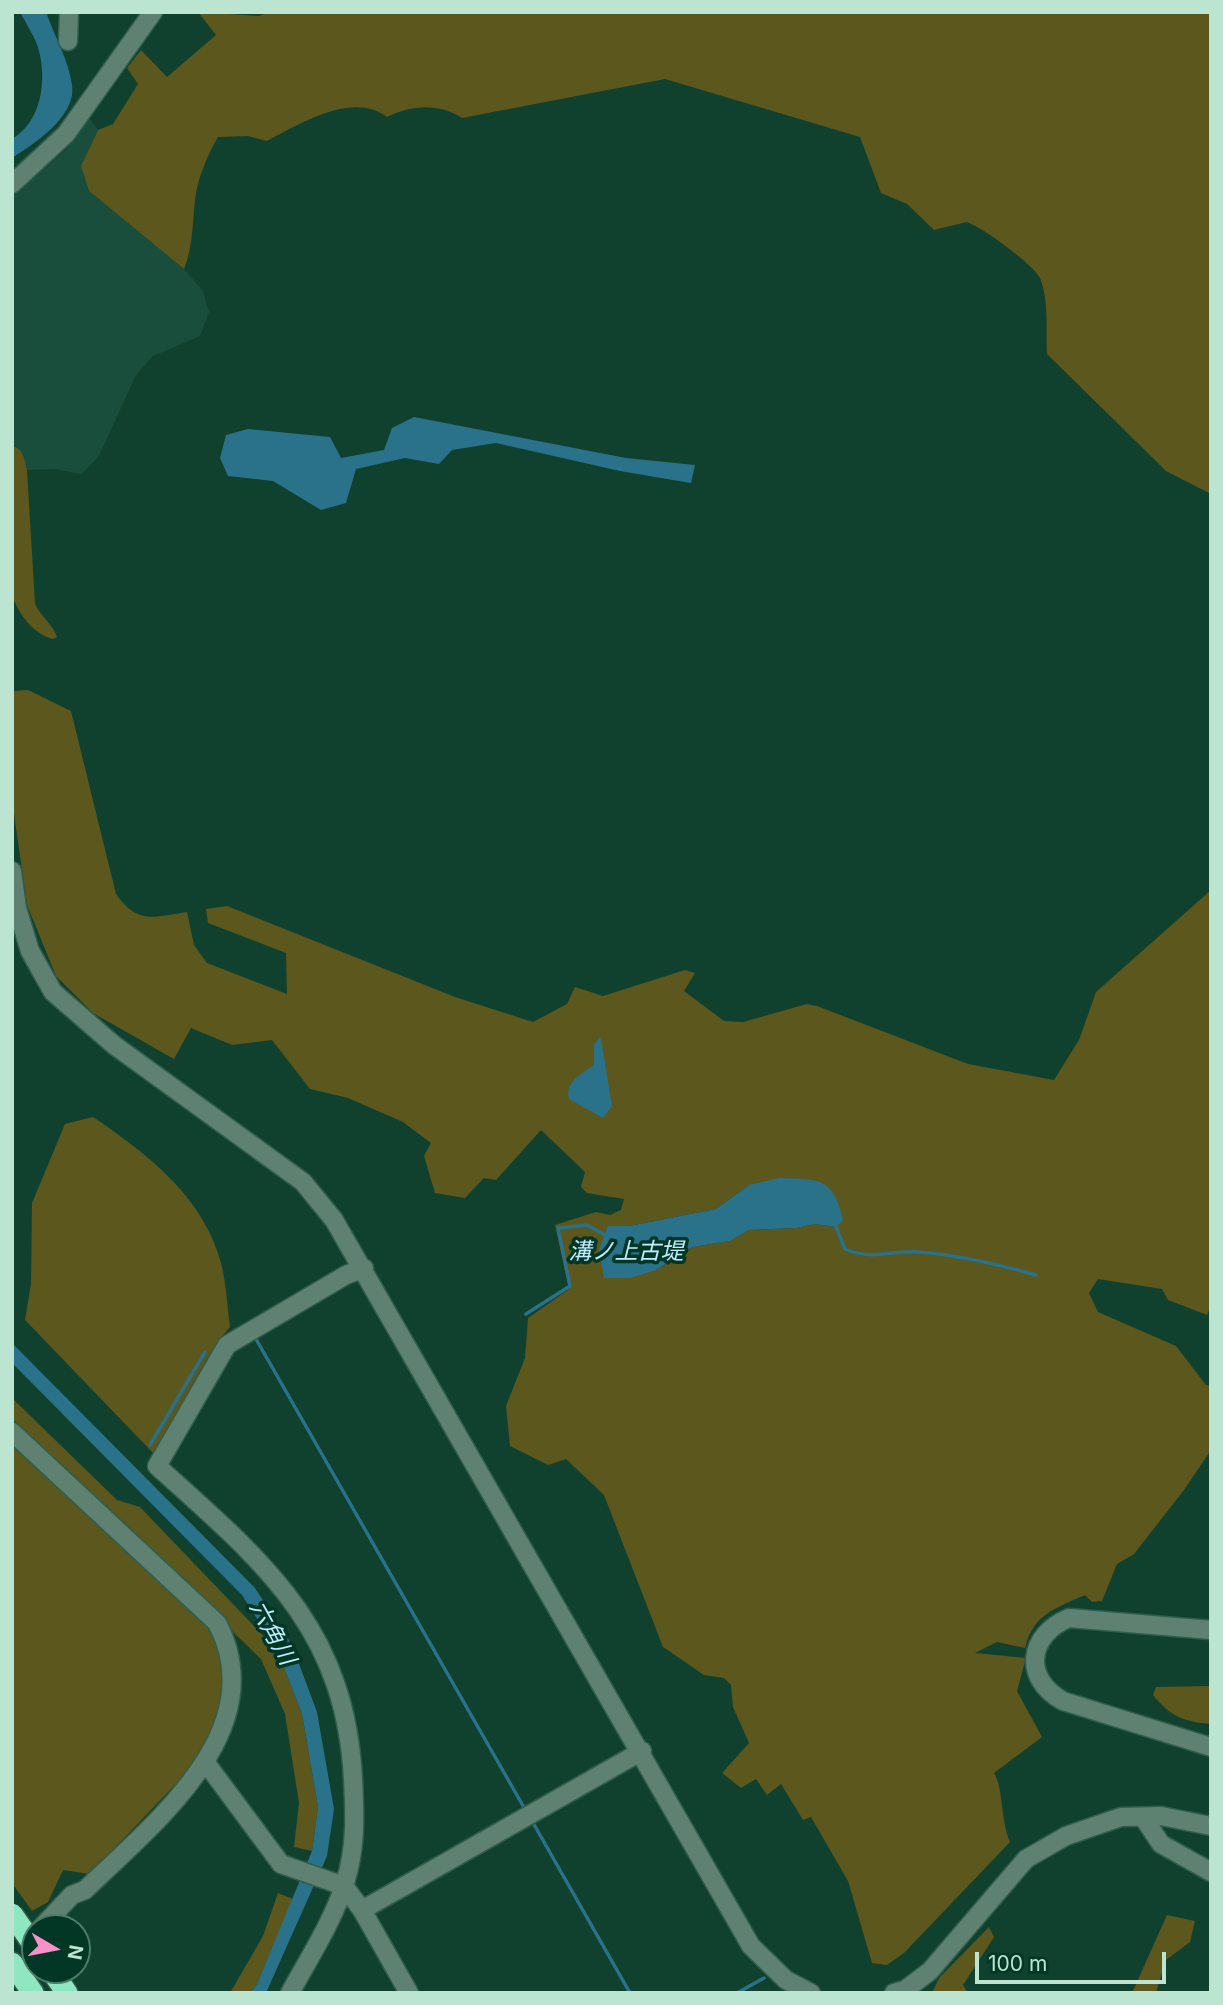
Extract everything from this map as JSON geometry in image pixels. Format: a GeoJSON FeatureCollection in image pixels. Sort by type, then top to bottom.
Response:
{"type":"FeatureCollection","features":[{"type":"Feature","properties":{"kind":"highway"},"geometry":{"type":"LineString","coordinates":[[12,1963],[33,1993]]}},
{"type":"Feature","properties":{"kind":"street"},"geometry":{"type":"LineString","coordinates":[[68,12],[68,41]]}},
{"type":"Feature","properties":{"kind":"street"},"geometry":{"type":"LineString","coordinates":[[12,184],[66,134],[153,12]]}},
{"type":"Feature","properties":{"kind":"street"},"geometry":{"type":"LineString","coordinates":[[12,871],[17,908],[30,950],[54,992],[104,1037],[303,1182],[334,1220],[642,1751],[751,1946],[786,1980],[811,1993]]}},
{"type":"Feature","properties":{"kind":"street"},"geometry":{"type":"LineString","coordinates":[[290,1993],[344,1886],[356,1829],[348,1724],[327,1656],[279,1582],[157,1466],[227,1345],[346,1275],[364,1268]]}},
{"type":"Feature","properties":{"kind":"street"},"geometry":{"type":"LineString","coordinates":[[12,1432],[217,1623],[226,1640],[232,1682],[224,1725],[206,1763],[152,1825],[85,1890],[72,1895],[54,1914]]}},
{"type":"Feature","properties":{"kind":"street"},"geometry":{"type":"LineString","coordinates":[[1211,1630],[1069,1618],[1053,1624],[1042,1634],[1036,1649],[1040,1681],[1050,1693],[1063,1701],[1211,1746]]}},
{"type":"Feature","properties":{"kind":"street"},"geometry":{"type":"LineString","coordinates":[[362,1910],[642,1751]]}},
{"type":"Feature","properties":{"kind":"street"},"geometry":{"type":"LineString","coordinates":[[206,1763],[281,1864],[344,1886],[362,1910],[409,1993]]}},
{"type":"Feature","properties":{"kind":"street"},"geometry":{"type":"LineString","coordinates":[[894,1993],[905,1990],[930,1971],[1005,1880],[1026,1859],[1066,1836],[1121,1817],[1161,1816],[1211,1826]]}},
{"type":"Feature","properties":{"kind":"street"},"geometry":{"type":"LineString","coordinates":[[1143,1817],[1161,1844],[1211,1872]]}},
{"type":"Feature","properties":{"kind":"shaded area"},"geometry":{"type":"Polygon","coordinates":[[[198,12],[259,16],[268,12],[1211,12],[1211,494],[1166,471],[1047,354],[1046,306],[1040,278],[1007,247],[967,222],[934,230],[907,204],[881,193],[860,137],[665,79],[462,118],[444,110],[425,107],[387,117],[358,107],[326,113],[267,141],[248,136],[218,137],[198,186],[191,241],[184,269],[89,191],[81,166],[98,130],[113,124],[138,84],[127,68],[141,50],[167,77],[216,35],[198,12]]]}},
{"type":"Feature","properties":{"kind":"shaded area"},"geometry":{"type":"Polygon","coordinates":[[[89,118],[98,130],[81,166],[89,191],[184,269],[203,291],[209,312],[200,336],[153,356],[136,375],[99,456],[82,474],[53,469],[27,470],[24,455],[12,446],[12,197],[66,150],[89,118]]]}},
{"type":"Feature","properties":{"kind":"shaded area"},"geometry":{"type":"Polygon","coordinates":[[[12,446],[21,452],[27,470],[35,604],[55,632],[57,637],[53,639],[39,633],[27,622],[12,595],[12,446]]]}},
{"type":"Feature","properties":{"kind":"shaded area"},"geometry":{"type":"Polygon","coordinates":[[[28,690],[71,711],[116,894],[124,904],[139,915],[155,917],[187,912],[194,945],[207,963],[287,994],[286,953],[208,923],[206,909],[227,906],[455,997],[533,1022],[567,1004],[575,987],[603,996],[685,970],[695,973],[684,991],[724,1021],[743,1022],[807,1004],[968,1064],[1054,1080],[1079,1040],[1096,992],[1211,890],[1211,1306],[1207,1315],[1168,1300],[1162,1289],[1098,1279],[1089,1293],[1098,1312],[1176,1346],[1206,1385],[1211,1386],[1211,1450],[1184,1490],[1134,1554],[1117,1564],[1102,1601],[1092,1602],[1085,1595],[1055,1609],[1034,1627],[1025,1648],[997,1642],[975,1653],[1026,1658],[1017,1691],[1042,1737],[994,1773],[1010,1842],[904,1953],[887,1965],[872,1963],[848,1881],[811,1817],[803,1820],[781,1784],[767,1795],[756,1779],[741,1788],[722,1773],[749,1743],[733,1707],[731,1685],[724,1678],[704,1675],[663,1647],[604,1495],[566,1459],[548,1465],[510,1446],[506,1406],[525,1358],[528,1318],[569,1289],[555,1225],[596,1212],[610,1215],[621,1210],[624,1199],[587,1193],[581,1187],[585,1172],[541,1130],[496,1180],[484,1178],[465,1198],[435,1193],[424,1156],[431,1143],[403,1122],[348,1098],[310,1089],[272,1040],[232,1045],[191,1028],[174,1059],[93,1013],[56,976],[27,905],[12,800],[12,691],[28,690]],[[749,1185],[716,1209],[629,1226],[608,1226],[656,1270],[692,1247],[730,1241],[749,1230],[796,1228],[815,1224],[836,1227],[749,1185]]]}},
{"type":"Feature","properties":{"kind":"shaded area"},"geometry":{"type":"Polygon","coordinates":[[[93,1117],[149,1159],[183,1192],[209,1231],[223,1271],[230,1327],[218,1341],[155,1455],[25,1320],[31,1284],[32,1203],[65,1124],[93,1117]]]}},
{"type":"Feature","properties":{"kind":"shaded area"},"geometry":{"type":"Polygon","coordinates":[[[12,1398],[117,1500],[140,1507],[277,1650],[302,1714],[318,1807],[312,1851],[294,1847],[299,1803],[285,1714],[261,1659],[12,1419],[12,1398]]]}},
{"type":"Feature","properties":{"kind":"shaded area"},"geometry":{"type":"Polygon","coordinates":[[[12,1443],[210,1629],[224,1663],[223,1706],[208,1750],[90,1874],[63,1870],[48,1902],[32,1911],[12,1883],[12,1443]]]}},
{"type":"Feature","properties":{"kind":"shaded area"},"geometry":{"type":"Polygon","coordinates":[[[1211,1686],[1211,1724],[1178,1717],[1153,1695],[1156,1687],[1211,1686]]]}},
{"type":"Feature","properties":{"kind":"shaded area"},"geometry":{"type":"Polygon","coordinates":[[[278,1893],[293,1899],[257,1984],[250,1993],[230,1993],[263,1936],[278,1893]]]}},
{"type":"Feature","properties":{"kind":"shaded area"},"geometry":{"type":"Polygon","coordinates":[[[1167,1915],[1195,1921],[1190,1942],[1166,1960],[1156,1993],[1132,1993],[1167,1915]]]}},
{"type":"Feature","properties":{"kind":"shaded area"},"geometry":{"type":"Polygon","coordinates":[[[989,1927],[994,1937],[963,1985],[968,1993],[932,1993],[939,1978],[989,1927]]]}},
{"type":"Feature","properties":{"kind":"water"},"geometry":{"type":"Polygon","coordinates":[[[20,12],[46,12],[68,67],[72,96],[68,108],[52,128],[12,158],[12,139],[30,122],[42,88],[39,51],[20,12]]]}},
{"type":"Feature","properties":{"kind":"water"},"geometry":{"type":"Polygon","coordinates":[[[414,417],[626,458],[695,465],[691,483],[620,471],[496,443],[452,450],[439,464],[405,458],[356,469],[346,503],[321,510],[273,481],[228,476],[220,458],[226,435],[248,429],[330,437],[341,458],[384,450],[392,428],[414,417]]]}},
{"type":"Feature","properties":{"kind":"water"},"geometry":{"type":"Polygon","coordinates":[[[599,1038],[612,1106],[603,1118],[569,1099],[568,1093],[571,1083],[594,1065],[594,1045],[599,1038]]]}},
{"type":"Feature","properties":{"kind":"water","name":"溝ノ上古堤"},"geometry":{"type":"Polygon","coordinates":[[[779,1178],[822,1183],[835,1195],[843,1220],[836,1227],[815,1224],[796,1228],[749,1230],[730,1241],[692,1247],[656,1270],[630,1278],[604,1278],[599,1250],[608,1226],[629,1226],[716,1209],[749,1185],[779,1178]]]}},
{"type":"Feature","properties":{"kind":"water","name":"六角川"},"geometry":{"type":"Polygon","coordinates":[[[12,1343],[255,1588],[292,1645],[317,1712],[334,1809],[327,1856],[266,1993],[250,1993],[257,1984],[312,1851],[318,1807],[302,1714],[277,1650],[242,1595],[12,1363],[12,1343]]]}},
{"type":"Feature","properties":{"kind":"waterway"},"geometry":{"type":"LineString","coordinates":[[526,1314],[570,1286],[558,1228],[587,1225],[605,1235]]}},
{"type":"Feature","properties":{"kind":"waterway"},"geometry":{"type":"LineString","coordinates":[[836,1227],[845,1249],[855,1252],[873,1255],[934,1253],[978,1260],[1036,1275]]}},
{"type":"Feature","properties":{"kind":"waterway"},"geometry":{"type":"LineString","coordinates":[[256,1339],[526,1811]]}},
{"type":"Feature","properties":{"kind":"waterway"},"geometry":{"type":"LineString","coordinates":[[150,1445],[205,1352]]}},
{"type":"Feature","properties":{"kind":"waterway"},"geometry":{"type":"LineString","coordinates":[[532,1821],[630,1993]]}},
{"type":"Feature","properties":{"kind":"waterway"},"geometry":{"type":"LineString","coordinates":[[737,1993],[764,1978]]}}]}
